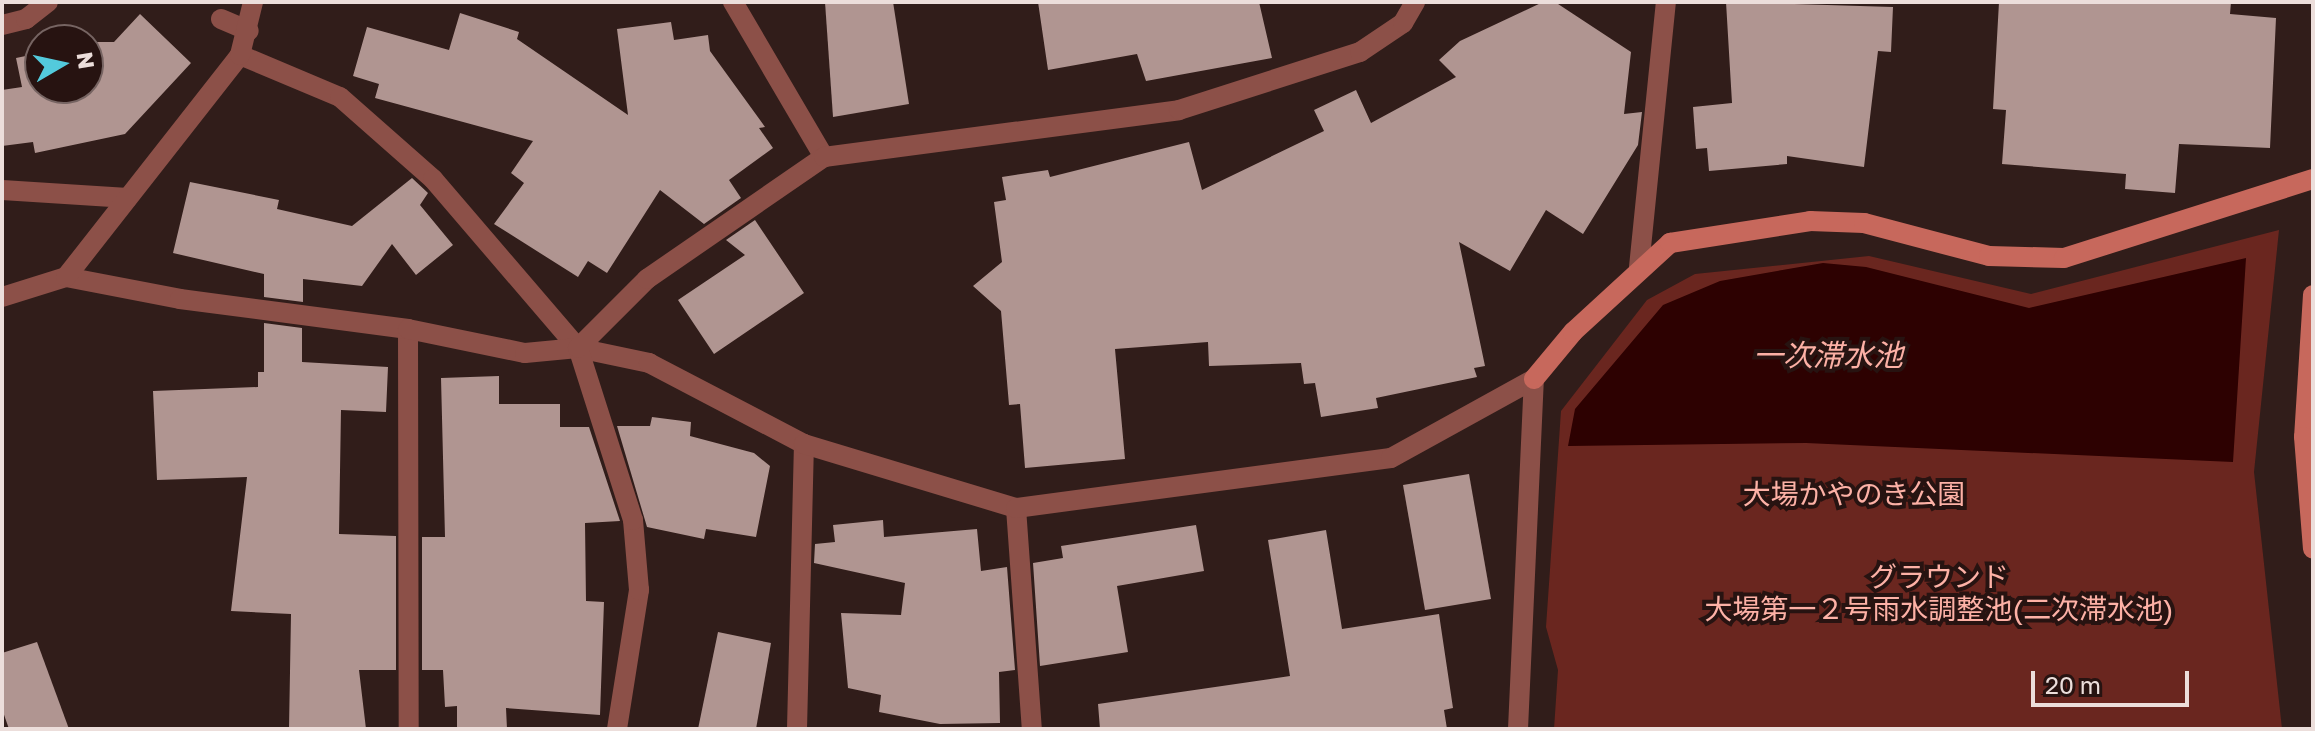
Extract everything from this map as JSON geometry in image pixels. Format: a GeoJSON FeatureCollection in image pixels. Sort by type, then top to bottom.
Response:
{"type":"FeatureCollection","features":[{"type":"Feature","properties":{"kind":"street"},"geometry":{"type":"LineString","coordinates":[[2,25],[26,19],[48,2]]}},
{"type":"Feature","properties":{"kind":"street"},"geometry":{"type":"LineString","coordinates":[[66,277],[240,55],[249,31],[253,2]]}},
{"type":"Feature","properties":{"kind":"street"},"geometry":{"type":"LineString","coordinates":[[733,2],[824,157]]}},
{"type":"Feature","properties":{"kind":"street"},"geometry":{"type":"LineString","coordinates":[[578,348],[647,279],[824,157],[1179,110],[1360,52],[1403,23],[1415,2]]}},
{"type":"Feature","properties":{"kind":"street"},"geometry":{"type":"LineString","coordinates":[[1639,267],[1666,2]]}},
{"type":"Feature","properties":{"kind":"street"},"geometry":{"type":"LineString","coordinates":[[221,19],[249,31]]}},
{"type":"Feature","properties":{"kind":"street"},"geometry":{"type":"LineString","coordinates":[[240,55],[351,107],[433,179],[578,348],[634,534],[639,590],[617,729]]}},
{"type":"Feature","properties":{"kind":"street"},"geometry":{"type":"LineString","coordinates":[[2,297],[66,277],[180,299],[408,329],[525,353],[578,348],[649,363],[804,444],[1016,508],[1391,458],[1534,379],[1639,267],[1670,243],[1810,221],[1864,223],[1989,256],[2064,258],[2313,179]]}},
{"type":"Feature","properties":{"kind":"street"},"geometry":{"type":"LineString","coordinates":[[2,190],[128,198]]}},
{"type":"Feature","properties":{"kind":"street"},"geometry":{"type":"LineString","coordinates":[[2313,295],[2304,437],[2313,549]]}},
{"type":"Feature","properties":{"kind":"street"},"geometry":{"type":"LineString","coordinates":[[408,329],[409,729]]}},
{"type":"Feature","properties":{"kind":"street"},"geometry":{"type":"LineString","coordinates":[[1518,729],[1534,379]]}},
{"type":"Feature","properties":{"kind":"street"},"geometry":{"type":"LineString","coordinates":[[797,729],[804,444]]}},
{"type":"Feature","properties":{"kind":"street"},"geometry":{"type":"LineString","coordinates":[[1016,508],[1032,729]]}},
{"type":"Feature","properties":{"kind":"green space","name":"大場かやのき公園"},"geometry":{"type":"Polygon","coordinates":[[[2279,230],[2254,472],[2282,729],[1554,729],[1558,670],[1546,627],[1561,411],[1647,300],[1695,274],[1869,256],[2031,294],[2279,230]]]}},
{"type":"Feature","properties":{"kind":"water","name":"一次滞水池"},"geometry":{"type":"Polygon","coordinates":[[[2246,258],[2233,462],[1806,443],[1568,446],[1575,409],[1663,305],[1720,281],[1823,263],[1866,267],[2029,308],[2246,258]]]}},
{"type":"Feature","properties":{"kind":"building"},"geometry":{"type":"Polygon","coordinates":[[[825,2],[893,2],[909,104],[833,117],[825,2]]]}},
{"type":"Feature","properties":{"kind":"building"},"geometry":{"type":"Polygon","coordinates":[[[1038,2],[1259,2],[1272,58],[1146,81],[1137,54],[1048,70],[1038,2]]]}},
{"type":"Feature","properties":{"kind":"building"},"geometry":{"type":"Polygon","coordinates":[[[1543,2],[1555,2],[1631,52],[1624,114],[1642,112],[1638,145],[1583,234],[1546,210],[1510,271],[1459,242],[1485,366],[1474,368],[1477,377],[1376,398],[1378,408],[1321,417],[1315,383],[1304,384],[1301,363],[1209,366],[1208,342],[1115,349],[1125,459],[1025,468],[1020,404],[1009,405],[1001,311],[973,286],[1002,262],[994,202],[1006,200],[1002,177],[1048,170],[1050,177],[1189,142],[1202,190],[1324,131],[1314,110],[1356,90],[1371,123],[1456,77],[1439,60],[1460,41],[1543,2]]]}},
{"type":"Feature","properties":{"kind":"building"},"geometry":{"type":"Polygon","coordinates":[[[1726,2],[1893,7],[1891,52],[1878,51],[1864,167],[1787,156],[1787,164],[1709,171],[1707,148],[1696,149],[1693,107],[1732,103],[1726,2]]]}},
{"type":"Feature","properties":{"kind":"building"},"geometry":{"type":"Polygon","coordinates":[[[1999,2],[2231,2],[2230,14],[2276,18],[2270,148],[2179,144],[2175,193],[2125,189],[2126,174],[2002,164],[2006,110],[1993,109],[1999,2]]]}},
{"type":"Feature","properties":{"kind":"building"},"geometry":{"type":"Polygon","coordinates":[[[460,13],[519,32],[517,39],[628,115],[617,29],[671,22],[674,40],[708,35],[710,51],[765,127],[759,128],[773,148],[729,180],[741,198],[704,224],[660,190],[607,273],[588,261],[578,277],[494,224],[524,183],[511,173],[533,141],[375,98],[379,84],[353,76],[367,27],[449,50],[460,13]]]}},
{"type":"Feature","properties":{"kind":"building"},"geometry":{"type":"Polygon","coordinates":[[[140,14],[191,63],[125,134],[35,153],[33,142],[2,146],[2,90],[22,87],[16,58],[24,56],[24,104],[104,104],[104,42],[114,42],[140,14]]]}},
{"type":"Feature","properties":{"kind":"building"},"geometry":{"type":"Polygon","coordinates":[[[412,178],[428,193],[420,205],[453,245],[416,275],[392,244],[362,286],[303,279],[303,302],[264,297],[264,274],[173,253],[190,182],[279,200],[277,209],[352,226],[412,178]]]}},
{"type":"Feature","properties":{"kind":"building"},"geometry":{"type":"Polygon","coordinates":[[[755,220],[804,293],[714,354],[678,300],[745,255],[726,240],[755,220]]]}},
{"type":"Feature","properties":{"kind":"building"},"geometry":{"type":"Polygon","coordinates":[[[264,323],[302,328],[302,362],[388,367],[386,412],[341,410],[339,534],[396,536],[396,670],[359,670],[366,729],[289,729],[291,614],[231,611],[247,477],[157,480],[153,391],[258,387],[258,372],[264,372],[264,323]]]}},
{"type":"Feature","properties":{"kind":"building"},"geometry":{"type":"Polygon","coordinates":[[[499,376],[499,404],[560,404],[560,427],[589,427],[620,521],[585,523],[586,601],[604,602],[600,715],[506,708],[507,729],[457,729],[457,706],[445,707],[443,670],[422,670],[422,537],[445,537],[441,378],[499,376]]]}},
{"type":"Feature","properties":{"kind":"building"},"geometry":{"type":"Polygon","coordinates":[[[652,417],[691,422],[690,436],[754,453],[770,466],[756,537],[706,529],[704,539],[647,527],[617,426],[650,426],[652,417]]]}},
{"type":"Feature","properties":{"kind":"building"},"geometry":{"type":"Polygon","coordinates":[[[1469,474],[1491,599],[1425,610],[1403,485],[1469,474]]]}},
{"type":"Feature","properties":{"kind":"building"},"geometry":{"type":"Polygon","coordinates":[[[883,520],[884,537],[977,529],[981,571],[1007,567],[1015,670],[999,672],[1000,723],[940,724],[879,712],[881,695],[848,688],[841,613],[901,615],[905,583],[814,563],[815,544],[835,542],[833,525],[883,520]]]}},
{"type":"Feature","properties":{"kind":"building"},"geometry":{"type":"Polygon","coordinates":[[[1196,525],[1204,571],[1117,586],[1128,652],[1040,666],[1033,563],[1063,558],[1061,546],[1196,525]]]}},
{"type":"Feature","properties":{"kind":"building"},"geometry":{"type":"Polygon","coordinates":[[[1326,530],[1342,629],[1439,614],[1453,708],[1444,710],[1447,729],[1100,729],[1098,704],[1290,676],[1268,540],[1326,530]]]}},
{"type":"Feature","properties":{"kind":"building"},"geometry":{"type":"Polygon","coordinates":[[[718,632],[771,643],[756,729],[698,729],[718,632]]]}},
{"type":"Feature","properties":{"kind":"building"},"geometry":{"type":"Polygon","coordinates":[[[37,642],[69,729],[9,729],[2,709],[2,653],[37,642]]]}},
{"type":"Feature","properties":{"kind":"park label","name":"グラウンド 大場第一２号雨水調整池(二次滞水池)"},"geometry":{"type":"Point","coordinates":[1939,593]}}]}
